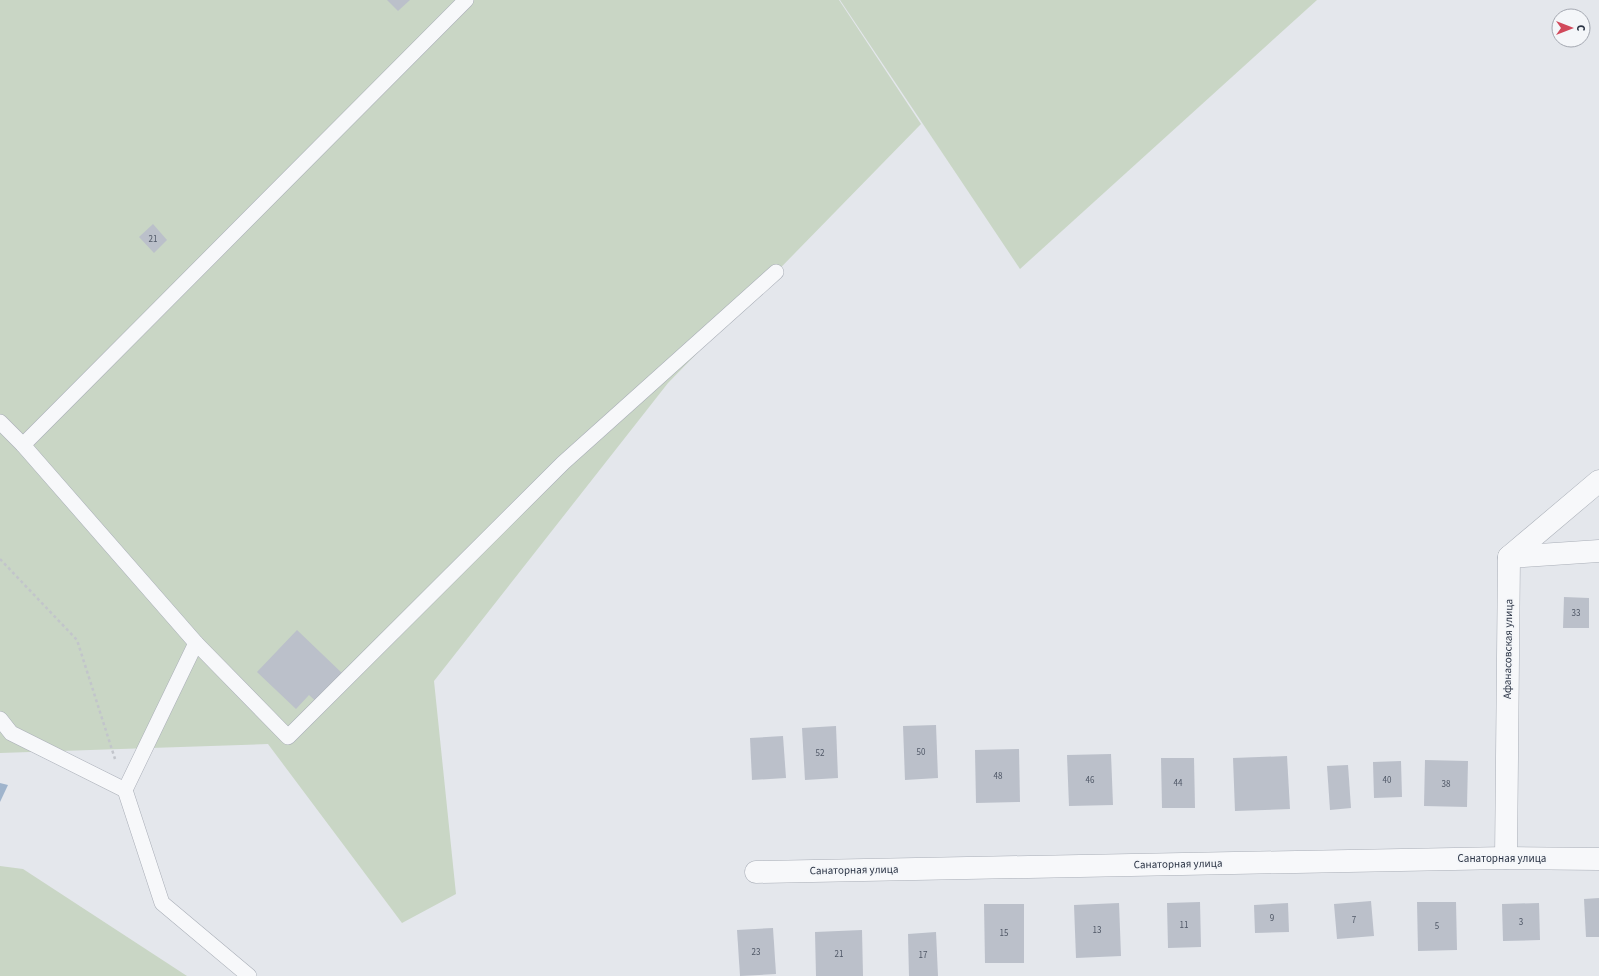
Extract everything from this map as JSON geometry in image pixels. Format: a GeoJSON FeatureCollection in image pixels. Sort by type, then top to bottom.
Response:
{"type":"FeatureCollection","features":[{"type":"Feature","properties":{"kind":"street"},"geometry":{"type":"LineString","coordinates":[[1509,557],[1599,481]]}},
{"type":"Feature","properties":{"kind":"street"},"geometry":{"type":"LineString","coordinates":[[1509,557],[1599,551]]}},
{"type":"Feature","properties":{"kind":"street","name":"Афанасовская улица"},"geometry":{"type":"LineString","coordinates":[[1506,858],[1509,557]]}},
{"type":"Feature","properties":{"kind":"street","name":"Санаторная улица"},"geometry":{"type":"LineString","coordinates":[[756,872],[1506,858],[1599,859]]}},
{"type":"Feature","properties":{"kind":"lane"},"geometry":{"type":"LineString","coordinates":[[23,445],[466,0]]}},
{"type":"Feature","properties":{"kind":"lane"},"geometry":{"type":"LineString","coordinates":[[0,422],[23,445],[196,643],[288,737],[563,463],[776,272]]}},
{"type":"Feature","properties":{"kind":"lane"},"geometry":{"type":"LineString","coordinates":[[196,643],[125,790],[162,903],[249,976]]}},
{"type":"Feature","properties":{"kind":"lane"},"geometry":{"type":"LineString","coordinates":[[0,719],[5,733],[125,790]]}},
{"type":"Feature","properties":{"kind":"path"},"geometry":{"type":"LineString","coordinates":[[0,559],[77,640],[125,790]]}},
{"type":"Feature","properties":{"kind":"green space"},"geometry":{"type":"Polygon","coordinates":[[[0,0],[839,0],[921,124],[668,383],[434,681],[456,894],[402,923],[268,744],[0,753],[0,0]]]}},
{"type":"Feature","properties":{"kind":"green space"},"geometry":{"type":"Polygon","coordinates":[[[840,0],[1317,0],[1020,269],[840,0]]]}},
{"type":"Feature","properties":{"kind":"green space"},"geometry":{"type":"Polygon","coordinates":[[[0,866],[23,869],[187,976],[0,976],[0,866]]]}},
{"type":"Feature","properties":{"kind":"water"},"geometry":{"type":"Polygon","coordinates":[[[0,783],[8,785],[0,802],[0,783]]]}},
{"type":"Feature","properties":{"kind":"building"},"geometry":{"type":"Polygon","coordinates":[[[387,0],[410,0],[398,11],[387,0]]]}},
{"type":"Feature","properties":{"kind":"building"},"geometry":{"type":"Polygon","coordinates":[[[153,224],[167,240],[154,253],[139,237],[153,224]]]}},
{"type":"Feature","properties":{"kind":"building"},"geometry":{"type":"Polygon","coordinates":[[[1564,597],[1589,598],[1589,628],[1563,628],[1564,597]]]}},
{"type":"Feature","properties":{"kind":"building"},"geometry":{"type":"Polygon","coordinates":[[[297,630],[345,676],[319,704],[309,695],[296,709],[257,672],[297,630]]]}},
{"type":"Feature","properties":{"kind":"building"},"geometry":{"type":"Polygon","coordinates":[[[936,725],[938,778],[905,780],[903,726],[936,725]]]}},
{"type":"Feature","properties":{"kind":"building"},"geometry":{"type":"Polygon","coordinates":[[[836,726],[838,778],[805,780],[802,728],[836,726]]]}},
{"type":"Feature","properties":{"kind":"building"},"geometry":{"type":"Polygon","coordinates":[[[783,736],[786,778],[752,780],[750,738],[783,736]]]}},
{"type":"Feature","properties":{"kind":"building"},"geometry":{"type":"Polygon","coordinates":[[[1019,749],[1020,802],[976,803],[975,750],[1019,749]]]}},
{"type":"Feature","properties":{"kind":"building"},"geometry":{"type":"Polygon","coordinates":[[[1111,754],[1113,805],[1069,806],[1067,755],[1111,754]]]}},
{"type":"Feature","properties":{"kind":"building"},"geometry":{"type":"Polygon","coordinates":[[[1287,756],[1290,809],[1235,811],[1233,758],[1287,756]]]}},
{"type":"Feature","properties":{"kind":"building"},"geometry":{"type":"Polygon","coordinates":[[[1161,758],[1194,758],[1195,808],[1162,808],[1161,758]]]}},
{"type":"Feature","properties":{"kind":"building"},"geometry":{"type":"Polygon","coordinates":[[[1425,760],[1468,761],[1467,807],[1424,806],[1425,760]]]}},
{"type":"Feature","properties":{"kind":"building"},"geometry":{"type":"Polygon","coordinates":[[[1401,761],[1402,797],[1374,798],[1373,762],[1401,761]]]}},
{"type":"Feature","properties":{"kind":"building"},"geometry":{"type":"Polygon","coordinates":[[[1348,765],[1351,808],[1330,810],[1327,766],[1348,765]]]}},
{"type":"Feature","properties":{"kind":"building"},"geometry":{"type":"Polygon","coordinates":[[[1599,898],[1599,937],[1586,937],[1584,899],[1599,898]]]}},
{"type":"Feature","properties":{"kind":"building"},"geometry":{"type":"Polygon","coordinates":[[[1371,901],[1374,936],[1337,939],[1334,904],[1371,901]]]}},
{"type":"Feature","properties":{"kind":"building"},"geometry":{"type":"Polygon","coordinates":[[[1200,902],[1201,947],[1168,948],[1167,903],[1200,902]]]}},
{"type":"Feature","properties":{"kind":"building"},"geometry":{"type":"Polygon","coordinates":[[[1417,902],[1456,902],[1457,950],[1418,951],[1417,902]]]}},
{"type":"Feature","properties":{"kind":"building"},"geometry":{"type":"Polygon","coordinates":[[[1119,903],[1121,956],[1076,958],[1074,905],[1119,903]]]}},
{"type":"Feature","properties":{"kind":"building"},"geometry":{"type":"Polygon","coordinates":[[[1288,903],[1289,932],[1255,933],[1254,905],[1288,903]]]}},
{"type":"Feature","properties":{"kind":"building"},"geometry":{"type":"Polygon","coordinates":[[[1539,903],[1540,940],[1503,941],[1502,904],[1539,903]]]}},
{"type":"Feature","properties":{"kind":"building"},"geometry":{"type":"Polygon","coordinates":[[[984,904],[1024,904],[1024,963],[985,963],[984,904]]]}},
{"type":"Feature","properties":{"kind":"building"},"geometry":{"type":"Polygon","coordinates":[[[773,928],[776,974],[740,976],[737,930],[773,928]]]}},
{"type":"Feature","properties":{"kind":"building"},"geometry":{"type":"Polygon","coordinates":[[[862,930],[863,976],[816,976],[815,932],[862,930]]]}},
{"type":"Feature","properties":{"kind":"building"},"geometry":{"type":"Polygon","coordinates":[[[936,932],[938,976],[909,976],[908,934],[936,932]]]}}]}
